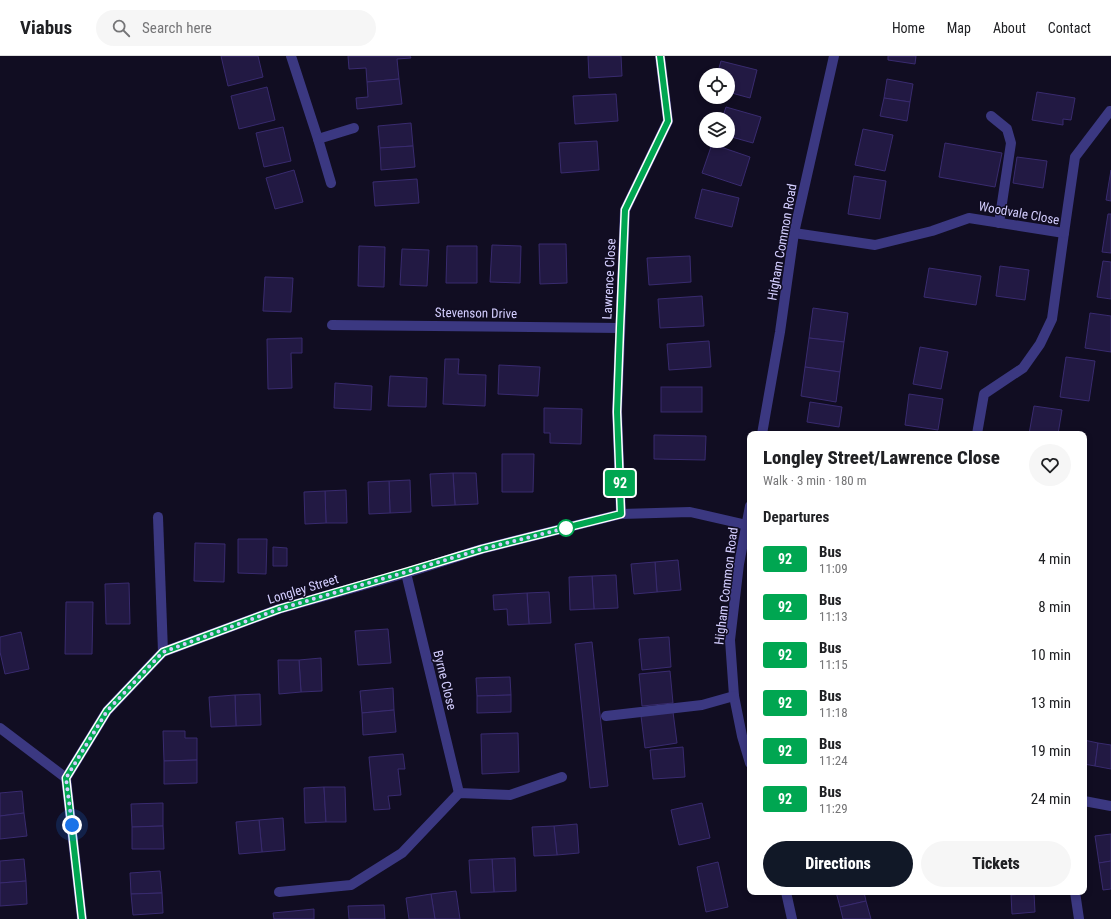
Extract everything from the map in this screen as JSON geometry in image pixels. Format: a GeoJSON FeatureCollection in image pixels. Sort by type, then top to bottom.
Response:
{"type":"FeatureCollection","features":[{"type":"Feature","properties":{"kind":"street"},"geometry":{"type":"LineString","coordinates":[[291,56],[331,183]]}},
{"type":"Feature","properties":{"kind":"street","name":"Lawrence Close"},"geometry":{"type":"LineString","coordinates":[[621,514],[617,412],[625,210],[668,121],[660,56]]}},
{"type":"Feature","properties":{"kind":"street","name":"Higham Common Road"},"geometry":{"type":"LineString","coordinates":[[763,431],[780,332],[794,233],[834,56]]}},
{"type":"Feature","properties":{"kind":"street"},"geometry":{"type":"LineString","coordinates":[[1064,233],[1075,156],[1110,111]]}},
{"type":"Feature","properties":{"kind":"street"},"geometry":{"type":"LineString","coordinates":[[991,116],[1007,129],[1011,143],[999,223]]}},
{"type":"Feature","properties":{"kind":"street"},"geometry":{"type":"LineString","coordinates":[[318,139],[354,128]]}},
{"type":"Feature","properties":{"kind":"street","name":"Woodvale Close"},"geometry":{"type":"LineString","coordinates":[[794,233],[875,245],[932,231],[969,218],[1064,233],[1052,319],[1040,344],[1023,368],[984,394],[978,431]]}},
{"type":"Feature","properties":{"kind":"street","name":"Stevenson Drive"},"geometry":{"type":"LineString","coordinates":[[332,325],[620,328]]}},
{"type":"Feature","properties":{"kind":"street","name":"Longley Street"},"geometry":{"type":"LineString","coordinates":[[66,778],[107,711],[163,652],[279,609],[482,549],[621,514],[690,512],[747,526]]}},
{"type":"Feature","properties":{"kind":"street"},"geometry":{"type":"LineString","coordinates":[[158,517],[163,652]]}},
{"type":"Feature","properties":{"kind":"street","name":"Higham Common Road"},"geometry":{"type":"LineString","coordinates":[[746,737],[734,696],[730,640],[739,564],[747,526]]}},
{"type":"Feature","properties":{"kind":"street","name":"Byrne Close"},"geometry":{"type":"LineString","coordinates":[[406,572],[459,793]]}},
{"type":"Feature","properties":{"kind":"street"},"geometry":{"type":"LineString","coordinates":[[606,716],[702,705],[734,696]]}},
{"type":"Feature","properties":{"kind":"street"},"geometry":{"type":"LineString","coordinates":[[0,728],[66,778],[82,919]]}},
{"type":"Feature","properties":{"kind":"street"},"geometry":{"type":"LineString","coordinates":[[280,892],[351,885],[402,853],[459,793],[510,795],[562,777]]}},
{"type":"Feature","properties":{"kind":"street"},"geometry":{"type":"LineString","coordinates":[[1087,802],[1111,806]]}},
{"type":"Feature","properties":{"kind":"street"},"geometry":{"type":"LineString","coordinates":[[787,895],[792,919]]}},
{"type":"Feature","properties":{"kind":"street"},"geometry":{"type":"LineString","coordinates":[[1076,895],[1079,919]]}},
{"type":"Feature","properties":{"kind":"building"},"geometry":{"type":"Polygon","coordinates":[[[221,56],[258,56],[263,77],[228,86],[221,56]]]}},
{"type":"Feature","properties":{"kind":"building"},"geometry":{"type":"Polygon","coordinates":[[[348,56],[410,56],[411,58],[397,59],[399,79],[367,82],[366,68],[349,69],[348,56]]]}},
{"type":"Feature","properties":{"kind":"building"},"geometry":{"type":"Polygon","coordinates":[[[588,56],[621,56],[622,76],[589,78],[588,56]]]}},
{"type":"Feature","properties":{"kind":"building"},"geometry":{"type":"Polygon","coordinates":[[[888,56],[916,56],[915,64],[888,60],[888,56]]]}},
{"type":"Feature","properties":{"kind":"building"},"geometry":{"type":"Polygon","coordinates":[[[721,61],[757,70],[750,98],[735,94],[735,68],[719,68],[721,61]]]}},
{"type":"Feature","properties":{"kind":"building"},"geometry":{"type":"Polygon","coordinates":[[[399,79],[402,104],[357,109],[356,98],[368,97],[367,82],[399,79]]]}},
{"type":"Feature","properties":{"kind":"building"},"geometry":{"type":"Polygon","coordinates":[[[887,79],[913,84],[910,102],[884,98],[887,79]]]}},
{"type":"Feature","properties":{"kind":"building"},"geometry":{"type":"Polygon","coordinates":[[[267,87],[275,120],[239,129],[231,96],[267,87]]]}},
{"type":"Feature","properties":{"kind":"building"},"geometry":{"type":"Polygon","coordinates":[[[1037,92],[1075,98],[1071,120],[1063,119],[1063,125],[1032,120],[1037,92]]]}},
{"type":"Feature","properties":{"kind":"building"},"geometry":{"type":"Polygon","coordinates":[[[616,94],[618,121],[575,124],[573,96],[616,94]]]}},
{"type":"Feature","properties":{"kind":"building"},"geometry":{"type":"Polygon","coordinates":[[[884,98],[910,102],[907,121],[880,116],[884,98]]]}},
{"type":"Feature","properties":{"kind":"building"},"geometry":{"type":"Polygon","coordinates":[[[726,107],[761,117],[753,143],[735,138],[735,112],[724,112],[726,107]]]}},
{"type":"Feature","properties":{"kind":"building"},"geometry":{"type":"Polygon","coordinates":[[[411,123],[413,146],[380,148],[378,126],[411,123]]]}},
{"type":"Feature","properties":{"kind":"building"},"geometry":{"type":"Polygon","coordinates":[[[283,127],[291,161],[264,167],[256,133],[283,127]]]}},
{"type":"Feature","properties":{"kind":"building"},"geometry":{"type":"Polygon","coordinates":[[[863,129],[893,135],[885,171],[855,165],[863,129]]]}},
{"type":"Feature","properties":{"kind":"building"},"geometry":{"type":"Polygon","coordinates":[[[597,141],[599,170],[561,173],[559,143],[597,141]]]}},
{"type":"Feature","properties":{"kind":"building"},"geometry":{"type":"Polygon","coordinates":[[[945,143],[1002,153],[995,187],[939,177],[945,143]]]}},
{"type":"Feature","properties":{"kind":"building"},"geometry":{"type":"Polygon","coordinates":[[[413,146],[415,167],[381,170],[380,148],[413,146]]]}},
{"type":"Feature","properties":{"kind":"building"},"geometry":{"type":"Polygon","coordinates":[[[711,148],[724,148],[750,157],[741,186],[702,173],[711,148]]]}},
{"type":"Feature","properties":{"kind":"building"},"geometry":{"type":"Polygon","coordinates":[[[1017,157],[1047,161],[1043,188],[1013,183],[1017,157]]]}},
{"type":"Feature","properties":{"kind":"building"},"geometry":{"type":"Polygon","coordinates":[[[294,170],[303,202],[275,209],[266,178],[294,170]]]}},
{"type":"Feature","properties":{"kind":"building"},"geometry":{"type":"Polygon","coordinates":[[[1111,170],[1111,201],[1106,200],[1111,170]]]}},
{"type":"Feature","properties":{"kind":"building"},"geometry":{"type":"Polygon","coordinates":[[[854,176],[886,181],[880,219],[848,214],[854,176]]]}},
{"type":"Feature","properties":{"kind":"building"},"geometry":{"type":"Polygon","coordinates":[[[417,179],[419,203],[375,206],[373,182],[417,179]]]}},
{"type":"Feature","properties":{"kind":"building"},"geometry":{"type":"Polygon","coordinates":[[[702,189],[739,198],[732,227],[695,218],[702,189]]]}},
{"type":"Feature","properties":{"kind":"building"},"geometry":{"type":"Polygon","coordinates":[[[1108,214],[1111,214],[1111,253],[1102,252],[1108,214]]]}},
{"type":"Feature","properties":{"kind":"building"},"geometry":{"type":"Polygon","coordinates":[[[539,244],[566,244],[567,283],[540,284],[539,244]]]}},
{"type":"Feature","properties":{"kind":"building"},"geometry":{"type":"Polygon","coordinates":[[[492,245],[521,246],[520,283],[490,282],[492,245]]]}},
{"type":"Feature","properties":{"kind":"building"},"geometry":{"type":"Polygon","coordinates":[[[359,246],[385,247],[384,287],[358,286],[359,246]]]}},
{"type":"Feature","properties":{"kind":"building"},"geometry":{"type":"Polygon","coordinates":[[[447,246],[477,246],[477,283],[446,283],[447,246]]]}},
{"type":"Feature","properties":{"kind":"building"},"geometry":{"type":"Polygon","coordinates":[[[402,249],[429,250],[427,286],[400,285],[402,249]]]}},
{"type":"Feature","properties":{"kind":"building"},"geometry":{"type":"Polygon","coordinates":[[[690,256],[691,282],[649,285],[647,258],[690,256]]]}},
{"type":"Feature","properties":{"kind":"building"},"geometry":{"type":"Polygon","coordinates":[[[1103,261],[1111,262],[1111,299],[1097,297],[1103,261]]]}},
{"type":"Feature","properties":{"kind":"building"},"geometry":{"type":"Polygon","coordinates":[[[1000,266],[1029,270],[1025,300],[996,296],[1000,266]]]}},
{"type":"Feature","properties":{"kind":"building"},"geometry":{"type":"Polygon","coordinates":[[[929,268],[981,276],[976,305],[924,297],[929,268]]]}},
{"type":"Feature","properties":{"kind":"building"},"geometry":{"type":"Polygon","coordinates":[[[265,277],[293,278],[291,312],[263,311],[265,277]]]}},
{"type":"Feature","properties":{"kind":"building"},"geometry":{"type":"Polygon","coordinates":[[[702,296],[704,326],[660,328],[658,299],[702,296]]]}},
{"type":"Feature","properties":{"kind":"building"},"geometry":{"type":"Polygon","coordinates":[[[813,308],[848,313],[844,342],[809,338],[813,308]]]}},
{"type":"Feature","properties":{"kind":"building"},"geometry":{"type":"Polygon","coordinates":[[[1090,313],[1111,316],[1111,352],[1085,348],[1090,313]]]}},
{"type":"Feature","properties":{"kind":"building"},"geometry":{"type":"Polygon","coordinates":[[[302,338],[302,353],[291,353],[292,388],[268,389],[267,339],[302,338]]]}},
{"type":"Feature","properties":{"kind":"building"},"geometry":{"type":"Polygon","coordinates":[[[809,338],[844,342],[840,372],[805,367],[809,338]]]}},
{"type":"Feature","properties":{"kind":"building"},"geometry":{"type":"Polygon","coordinates":[[[709,341],[711,367],[669,370],[667,344],[709,341]]]}},
{"type":"Feature","properties":{"kind":"building"},"geometry":{"type":"Polygon","coordinates":[[[920,347],[948,352],[941,389],[913,384],[920,347]]]}},
{"type":"Feature","properties":{"kind":"building"},"geometry":{"type":"Polygon","coordinates":[[[1066,357],[1095,361],[1089,401],[1060,397],[1066,357]]]}},
{"type":"Feature","properties":{"kind":"building"},"geometry":{"type":"Polygon","coordinates":[[[445,359],[459,359],[458,374],[486,375],[485,406],[443,404],[445,359]]]}},
{"type":"Feature","properties":{"kind":"building"},"geometry":{"type":"Polygon","coordinates":[[[499,365],[540,367],[538,396],[498,394],[499,365]]]}},
{"type":"Feature","properties":{"kind":"building"},"geometry":{"type":"Polygon","coordinates":[[[805,367],[840,372],[836,402],[801,396],[805,367]]]}},
{"type":"Feature","properties":{"kind":"building"},"geometry":{"type":"Polygon","coordinates":[[[390,376],[427,378],[426,407],[388,406],[390,376]]]}},
{"type":"Feature","properties":{"kind":"building"},"geometry":{"type":"Polygon","coordinates":[[[335,383],[372,386],[371,410],[334,408],[335,383]]]}},
{"type":"Feature","properties":{"kind":"building"},"geometry":{"type":"Polygon","coordinates":[[[661,387],[702,387],[702,412],[661,412],[661,387]]]}},
{"type":"Feature","properties":{"kind":"building"},"geometry":{"type":"Polygon","coordinates":[[[909,394],[943,399],[938,430],[905,425],[909,394]]]}},
{"type":"Feature","properties":{"kind":"building"},"geometry":{"type":"Polygon","coordinates":[[[810,402],[842,407],[839,427],[807,422],[810,402]]]}},
{"type":"Feature","properties":{"kind":"building"},"geometry":{"type":"Polygon","coordinates":[[[1034,406],[1062,410],[1058,431],[1030,431],[1034,406]]]}},
{"type":"Feature","properties":{"kind":"building"},"geometry":{"type":"Polygon","coordinates":[[[544,408],[582,409],[581,444],[550,443],[550,433],[544,433],[544,408]]]}},
{"type":"Feature","properties":{"kind":"building"},"geometry":{"type":"Polygon","coordinates":[[[654,435],[706,436],[705,460],[654,459],[654,435]]]}},
{"type":"Feature","properties":{"kind":"building"},"geometry":{"type":"Polygon","coordinates":[[[502,454],[534,454],[533,492],[502,492],[502,454]]]}},
{"type":"Feature","properties":{"kind":"building"},"geometry":{"type":"Polygon","coordinates":[[[453,473],[476,473],[478,504],[455,505],[453,473]]]}},
{"type":"Feature","properties":{"kind":"building"},"geometry":{"type":"Polygon","coordinates":[[[453,473],[455,505],[432,506],[430,474],[453,473]]]}},
{"type":"Feature","properties":{"kind":"building"},"geometry":{"type":"Polygon","coordinates":[[[410,480],[411,512],[390,513],[389,481],[410,480]]]}},
{"type":"Feature","properties":{"kind":"building"},"geometry":{"type":"Polygon","coordinates":[[[389,481],[390,513],[369,514],[368,482],[389,481]]]}},
{"type":"Feature","properties":{"kind":"building"},"geometry":{"type":"Polygon","coordinates":[[[346,490],[347,523],[326,523],[325,491],[346,490]]]}},
{"type":"Feature","properties":{"kind":"building"},"geometry":{"type":"Polygon","coordinates":[[[325,491],[326,523],[305,524],[304,492],[325,491]]]}},
{"type":"Feature","properties":{"kind":"building"},"geometry":{"type":"Polygon","coordinates":[[[238,539],[267,539],[266,574],[238,573],[238,539]]]}},
{"type":"Feature","properties":{"kind":"building"},"geometry":{"type":"Polygon","coordinates":[[[195,543],[225,544],[224,582],[194,581],[195,543]]]}},
{"type":"Feature","properties":{"kind":"building"},"geometry":{"type":"Polygon","coordinates":[[[273,547],[287,548],[287,566],[273,566],[273,547]]]}},
{"type":"Feature","properties":{"kind":"building"},"geometry":{"type":"Polygon","coordinates":[[[678,560],[681,590],[657,592],[655,562],[678,560]]]}},
{"type":"Feature","properties":{"kind":"building"},"geometry":{"type":"Polygon","coordinates":[[[655,562],[657,592],[634,594],[631,564],[655,562]]]}},
{"type":"Feature","properties":{"kind":"building"},"geometry":{"type":"Polygon","coordinates":[[[616,575],[618,608],[594,609],[592,576],[616,575]]]}},
{"type":"Feature","properties":{"kind":"building"},"geometry":{"type":"Polygon","coordinates":[[[592,576],[594,609],[570,610],[569,577],[592,576]]]}},
{"type":"Feature","properties":{"kind":"building"},"geometry":{"type":"Polygon","coordinates":[[[129,583],[130,624],[106,624],[105,584],[129,583]]]}},
{"type":"Feature","properties":{"kind":"building"},"geometry":{"type":"Polygon","coordinates":[[[549,592],[551,623],[529,624],[527,593],[549,592]]]}},
{"type":"Feature","properties":{"kind":"building"},"geometry":{"type":"Polygon","coordinates":[[[527,593],[529,624],[508,625],[507,609],[494,610],[493,595],[527,593]]]}},
{"type":"Feature","properties":{"kind":"building"},"geometry":{"type":"Polygon","coordinates":[[[66,602],[93,602],[92,654],[65,654],[66,602]]]}},
{"type":"Feature","properties":{"kind":"building"},"geometry":{"type":"Polygon","coordinates":[[[388,629],[391,663],[358,665],[355,631],[388,629]]]}},
{"type":"Feature","properties":{"kind":"building"},"geometry":{"type":"Polygon","coordinates":[[[21,632],[29,669],[5,674],[0,652],[0,637],[21,632]]]}},
{"type":"Feature","properties":{"kind":"building"},"geometry":{"type":"Polygon","coordinates":[[[669,637],[671,667],[642,670],[639,639],[669,637]]]}},
{"type":"Feature","properties":{"kind":"building"},"geometry":{"type":"Polygon","coordinates":[[[592,642],[608,786],[590,788],[575,644],[592,642]]]}},
{"type":"Feature","properties":{"kind":"building"},"geometry":{"type":"Polygon","coordinates":[[[321,658],[322,691],[301,692],[299,660],[321,658]]]}},
{"type":"Feature","properties":{"kind":"building"},"geometry":{"type":"Polygon","coordinates":[[[278,660],[299,660],[301,692],[279,694],[278,660]]]}},
{"type":"Feature","properties":{"kind":"building"},"geometry":{"type":"Polygon","coordinates":[[[670,671],[673,703],[642,706],[639,674],[670,671]]]}},
{"type":"Feature","properties":{"kind":"building"},"geometry":{"type":"Polygon","coordinates":[[[510,677],[511,695],[477,696],[476,678],[510,677]]]}},
{"type":"Feature","properties":{"kind":"building"},"geometry":{"type":"Polygon","coordinates":[[[393,688],[394,710],[362,713],[360,691],[393,688]]]}},
{"type":"Feature","properties":{"kind":"building"},"geometry":{"type":"Polygon","coordinates":[[[260,694],[261,725],[236,726],[235,695],[260,694]]]}},
{"type":"Feature","properties":{"kind":"building"},"geometry":{"type":"Polygon","coordinates":[[[235,695],[236,726],[211,727],[209,697],[235,695]]]}},
{"type":"Feature","properties":{"kind":"building"},"geometry":{"type":"Polygon","coordinates":[[[511,695],[511,712],[477,713],[477,696],[511,695]]]}},
{"type":"Feature","properties":{"kind":"building"},"geometry":{"type":"Polygon","coordinates":[[[394,710],[396,732],[363,735],[362,713],[394,710]]]}},
{"type":"Feature","properties":{"kind":"building"},"geometry":{"type":"Polygon","coordinates":[[[673,712],[677,743],[645,748],[641,716],[673,712]]]}},
{"type":"Feature","properties":{"kind":"building"},"geometry":{"type":"Polygon","coordinates":[[[163,731],[185,731],[185,738],[197,738],[197,760],[164,761],[163,731]]]}},
{"type":"Feature","properties":{"kind":"building"},"geometry":{"type":"Polygon","coordinates":[[[518,733],[519,772],[482,774],[481,734],[518,733]]]}},
{"type":"Feature","properties":{"kind":"building"},"geometry":{"type":"Polygon","coordinates":[[[1087,741],[1098,743],[1095,766],[1087,765],[1087,741]]]}},
{"type":"Feature","properties":{"kind":"building"},"geometry":{"type":"Polygon","coordinates":[[[1098,743],[1111,745],[1111,769],[1095,766],[1098,743]]]}},
{"type":"Feature","properties":{"kind":"building"},"geometry":{"type":"Polygon","coordinates":[[[683,747],[685,777],[653,779],[650,750],[683,747]]]}},
{"type":"Feature","properties":{"kind":"building"},"geometry":{"type":"Polygon","coordinates":[[[403,754],[405,769],[398,769],[401,795],[388,796],[390,809],[374,810],[369,757],[403,754]]]}},
{"type":"Feature","properties":{"kind":"building"},"geometry":{"type":"Polygon","coordinates":[[[197,760],[197,783],[164,784],[164,761],[197,760]]]}},
{"type":"Feature","properties":{"kind":"building"},"geometry":{"type":"Polygon","coordinates":[[[324,787],[326,822],[305,823],[304,788],[324,787]]]}},
{"type":"Feature","properties":{"kind":"building"},"geometry":{"type":"Polygon","coordinates":[[[324,787],[345,787],[346,822],[326,822],[324,787]]]}},
{"type":"Feature","properties":{"kind":"building"},"geometry":{"type":"Polygon","coordinates":[[[22,791],[24,813],[0,816],[0,793],[22,791]]]}},
{"type":"Feature","properties":{"kind":"building"},"geometry":{"type":"Polygon","coordinates":[[[163,803],[163,826],[132,827],[131,804],[163,803]]]}},
{"type":"Feature","properties":{"kind":"building"},"geometry":{"type":"Polygon","coordinates":[[[702,803],[710,838],[679,845],[671,810],[702,803]]]}},
{"type":"Feature","properties":{"kind":"building"},"geometry":{"type":"Polygon","coordinates":[[[24,813],[27,836],[0,839],[0,816],[24,813]]]}},
{"type":"Feature","properties":{"kind":"building"},"geometry":{"type":"Polygon","coordinates":[[[283,818],[285,850],[262,852],[259,820],[283,818]]]}},
{"type":"Feature","properties":{"kind":"building"},"geometry":{"type":"Polygon","coordinates":[[[259,820],[262,852],[239,854],[236,822],[259,820]]]}},
{"type":"Feature","properties":{"kind":"building"},"geometry":{"type":"Polygon","coordinates":[[[577,824],[579,853],[557,855],[554,826],[577,824]]]}},
{"type":"Feature","properties":{"kind":"building"},"geometry":{"type":"Polygon","coordinates":[[[163,826],[164,849],[132,849],[132,827],[163,826]]]}},
{"type":"Feature","properties":{"kind":"building"},"geometry":{"type":"Polygon","coordinates":[[[554,826],[557,855],[534,856],[532,827],[554,826]]]}},
{"type":"Feature","properties":{"kind":"building"},"geometry":{"type":"Polygon","coordinates":[[[1111,834],[1111,861],[1099,863],[1095,836],[1111,834]]]}},
{"type":"Feature","properties":{"kind":"building"},"geometry":{"type":"Polygon","coordinates":[[[515,858],[516,891],[494,892],[492,859],[515,858]]]}},
{"type":"Feature","properties":{"kind":"building"},"geometry":{"type":"Polygon","coordinates":[[[24,859],[26,881],[0,883],[0,861],[24,859]]]}},
{"type":"Feature","properties":{"kind":"building"},"geometry":{"type":"Polygon","coordinates":[[[492,859],[494,892],[471,893],[469,860],[492,859]]]}},
{"type":"Feature","properties":{"kind":"building"},"geometry":{"type":"Polygon","coordinates":[[[1111,861],[1111,889],[1103,890],[1099,863],[1111,861]]]}},
{"type":"Feature","properties":{"kind":"building"},"geometry":{"type":"Polygon","coordinates":[[[718,862],[728,907],[706,912],[697,867],[718,862]]]}},
{"type":"Feature","properties":{"kind":"building"},"geometry":{"type":"Polygon","coordinates":[[[160,871],[162,893],[131,894],[130,873],[160,871]]]}},
{"type":"Feature","properties":{"kind":"building"},"geometry":{"type":"Polygon","coordinates":[[[26,881],[27,904],[0,906],[0,883],[26,881]]]}},
{"type":"Feature","properties":{"kind":"building"},"geometry":{"type":"Polygon","coordinates":[[[456,891],[460,919],[435,919],[431,894],[456,891]]]}},
{"type":"Feature","properties":{"kind":"building"},"geometry":{"type":"Polygon","coordinates":[[[162,893],[163,913],[133,915],[131,894],[162,893]]]}},
{"type":"Feature","properties":{"kind":"building"},"geometry":{"type":"Polygon","coordinates":[[[431,894],[435,919],[409,919],[406,898],[431,894]]]}},
{"type":"Feature","properties":{"kind":"building"},"geometry":{"type":"Polygon","coordinates":[[[837,895],[865,895],[866,901],[840,907],[837,895]]]}},
{"type":"Feature","properties":{"kind":"building"},"geometry":{"type":"Polygon","coordinates":[[[1011,895],[1034,895],[1035,912],[1012,914],[1011,895]]]}},
{"type":"Feature","properties":{"kind":"building"},"geometry":{"type":"Polygon","coordinates":[[[866,901],[871,919],[843,919],[840,907],[866,901]]]}},
{"type":"Feature","properties":{"kind":"building"},"geometry":{"type":"Polygon","coordinates":[[[384,905],[385,919],[349,919],[348,906],[384,905]]]}},
{"type":"Feature","properties":{"kind":"building"},"geometry":{"type":"Polygon","coordinates":[[[314,909],[314,919],[274,919],[273,913],[314,909]]]}},
{"type":"Feature","properties":{"kind":"bus line","name":"92"},"geometry":{"type":"LineString","coordinates":[[82,919],[66,778],[107,711],[163,652],[279,609],[482,549],[621,514],[617,412],[625,210],[668,121],[660,56]]}},
{"type":"Feature","properties":{"kind":"route"},"geometry":{"type":"LineString","coordinates":[[72,825],[66,778],[107,711],[163,652],[279,609],[482,549],[566,528]]}}]}
